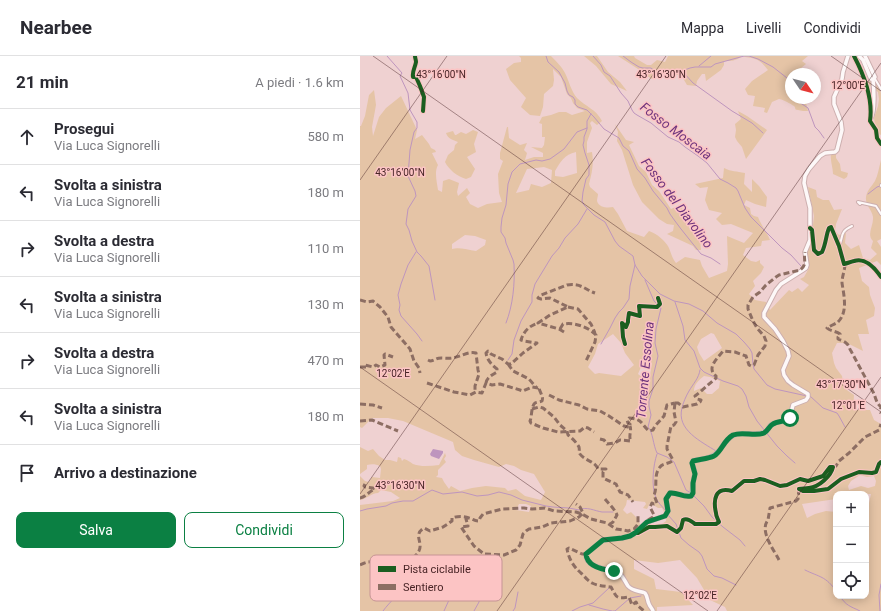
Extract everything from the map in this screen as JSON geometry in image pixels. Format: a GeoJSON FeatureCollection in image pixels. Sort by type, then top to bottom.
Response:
{"type":"FeatureCollection","features":[{"type":"Feature","properties":{"kind":"main road"},"geometry":{"type":"LineString","coordinates":[[653,611],[645,593],[628,587],[621,575],[617,572],[604,570],[595,566],[586,557],[587,553],[603,540],[630,536],[647,522],[665,516],[668,511],[666,499],[670,493],[685,497],[692,494],[695,474],[692,463],[693,461],[715,455],[724,443],[736,434],[765,433],[770,426],[775,423],[788,420],[792,415],[793,405],[806,400],[808,397],[808,394],[793,385],[784,375],[783,370],[789,356],[788,351],[775,329],[764,317],[764,313],[776,290],[781,284],[806,268],[807,265],[804,252],[810,240],[810,208],[804,182],[805,176],[820,156],[825,153],[835,152],[837,150],[842,130],[834,101],[848,56]]}},
{"type":"Feature","properties":{"kind":"main road"},"geometry":{"type":"LineString","coordinates":[[859,56],[863,60],[871,79],[874,79]]}},
{"type":"Feature","properties":{"kind":"main road"},"geometry":{"type":"LineString","coordinates":[[865,56],[875,77],[873,114],[871,118]]}},
{"type":"Feature","properties":{"kind":"street"},"geometry":{"type":"LineString","coordinates":[[415,56],[416,63],[412,75],[413,77],[416,77],[424,96],[423,111]]}},
{"type":"Feature","properties":{"kind":"street"},"geometry":{"type":"LineString","coordinates":[[854,56],[863,75],[870,103],[872,112],[870,121],[876,130],[877,138],[881,144]]}},
{"type":"Feature","properties":{"kind":"street"},"geometry":{"type":"LineString","coordinates":[[874,79],[881,90]]}},
{"type":"Feature","properties":{"kind":"street"},"geometry":{"type":"LineString","coordinates":[[860,204],[858,202],[876,206],[881,214]]}},
{"type":"Feature","properties":{"kind":"street"},"geometry":{"type":"LineString","coordinates":[[839,246],[842,234],[845,230],[852,226]]}},
{"type":"Feature","properties":{"kind":"street"},"geometry":{"type":"LineString","coordinates":[[810,228],[812,230],[814,250],[817,253],[822,252],[830,227],[839,246],[844,264],[861,260],[874,267],[881,277]]}},
{"type":"Feature","properties":{"kind":"street"},"geometry":{"type":"LineString","coordinates":[[635,533],[649,527],[661,526],[667,526],[677,532],[681,528],[683,520],[685,519],[688,519],[695,524],[716,524],[719,522],[715,511],[715,496],[722,490],[727,489],[732,491],[744,481],[754,481],[760,479],[780,486],[787,485],[800,478],[808,481],[823,476],[830,467],[834,467],[824,482],[812,488],[800,489],[802,491],[819,491],[828,489],[841,479],[859,472],[876,472],[878,464],[881,462]]}},
{"type":"Feature","properties":{"kind":"shaded area"},"geometry":{"type":"Polygon","coordinates":[[[519,56],[551,56],[559,64],[577,98],[594,111],[602,121],[597,125],[592,121],[590,123],[592,128],[587,142],[587,153],[592,152],[593,160],[589,184],[590,187],[598,194],[598,203],[604,207],[613,207],[627,231],[644,237],[649,231],[655,234],[665,242],[676,263],[685,257],[700,260],[709,278],[727,271],[727,236],[744,243],[753,233],[731,224],[722,225],[716,219],[722,213],[709,210],[705,200],[708,187],[700,188],[695,184],[723,178],[724,168],[745,173],[744,184],[752,192],[752,179],[767,197],[766,207],[746,200],[744,205],[750,208],[751,214],[758,217],[770,240],[762,241],[761,246],[746,248],[743,255],[751,261],[756,262],[760,260],[760,263],[764,267],[761,273],[753,281],[755,286],[749,294],[755,300],[766,302],[770,310],[789,290],[792,292],[798,288],[802,292],[809,285],[800,279],[804,277],[809,268],[806,253],[811,243],[814,216],[808,187],[816,190],[817,197],[823,200],[829,200],[834,210],[842,209],[835,231],[839,235],[846,233],[845,243],[851,249],[859,245],[863,258],[870,260],[877,254],[871,248],[873,241],[870,233],[873,217],[866,197],[868,190],[876,179],[881,160],[881,239],[877,241],[881,247],[881,265],[877,261],[859,268],[862,281],[869,287],[870,295],[875,308],[874,316],[866,320],[869,334],[858,334],[863,351],[847,343],[837,343],[832,353],[836,368],[842,376],[844,388],[854,395],[853,410],[870,410],[874,420],[881,424],[881,611],[727,611],[725,607],[710,600],[697,578],[680,560],[658,563],[634,560],[634,569],[654,579],[656,589],[681,592],[693,605],[657,607],[657,611],[360,611],[360,505],[393,501],[400,498],[391,492],[381,490],[378,493],[360,500],[360,476],[365,481],[369,482],[372,477],[380,478],[381,469],[380,466],[377,465],[367,465],[367,469],[360,474],[360,447],[368,451],[373,449],[385,460],[397,462],[398,457],[401,458],[402,461],[404,459],[408,460],[413,464],[422,466],[439,465],[445,453],[446,456],[444,459],[446,462],[438,470],[438,475],[436,477],[442,478],[449,489],[451,486],[460,491],[486,486],[505,488],[508,491],[516,489],[525,496],[541,500],[545,492],[534,474],[506,464],[499,467],[462,456],[455,450],[453,442],[403,421],[388,418],[372,418],[362,428],[360,427],[360,126],[365,116],[369,95],[374,90],[376,105],[372,127],[373,136],[379,117],[386,108],[401,96],[417,130],[415,139],[422,135],[431,148],[436,152],[432,153],[438,165],[436,174],[438,190],[442,192],[443,181],[449,179],[459,183],[457,192],[458,196],[467,188],[470,193],[466,197],[470,204],[478,208],[487,204],[502,202],[499,193],[498,174],[503,161],[500,159],[500,153],[507,127],[509,138],[520,145],[527,143],[524,150],[527,153],[525,160],[534,157],[543,157],[543,153],[531,147],[542,148],[544,145],[545,137],[542,137],[542,124],[539,123],[542,117],[559,112],[566,112],[572,115],[585,111],[577,108],[573,103],[567,94],[561,77],[553,69],[553,86],[544,94],[543,107],[540,116],[530,115],[521,107],[526,98],[510,80],[506,69],[514,63],[521,62],[521,58],[519,56]],[[576,152],[563,159],[555,171],[555,176],[563,177],[577,173],[576,152]],[[544,167],[527,169],[516,193],[529,190],[531,184],[542,187],[551,183],[552,170],[544,167]],[[465,235],[452,244],[452,249],[461,248],[476,251],[485,245],[486,240],[475,236],[465,235]],[[711,333],[701,339],[697,347],[704,361],[722,348],[714,334],[711,333]],[[613,334],[598,344],[595,354],[588,367],[595,374],[599,373],[621,376],[634,365],[625,353],[621,343],[613,334]],[[648,362],[641,367],[638,374],[642,377],[650,375],[652,363],[648,362]],[[704,376],[696,384],[694,391],[701,388],[707,394],[712,394],[719,388],[720,381],[704,376]],[[860,475],[851,481],[848,486],[849,490],[861,486],[868,488],[875,486],[876,481],[874,476],[867,477],[860,475]],[[627,500],[623,510],[627,514],[631,512],[636,517],[644,532],[649,529],[656,529],[655,525],[662,524],[666,521],[667,510],[664,512],[662,508],[658,508],[650,503],[647,509],[643,508],[646,504],[645,502],[627,500]],[[519,504],[516,510],[529,512],[531,506],[519,504]]]}},
{"type":"Feature","properties":{"kind":"shaded area"},"geometry":{"type":"Polygon","coordinates":[[[584,56],[597,56],[608,72],[620,82],[627,91],[611,84],[596,66],[584,56]]]}},
{"type":"Feature","properties":{"kind":"shaded area"},"geometry":{"type":"Polygon","coordinates":[[[618,56],[634,56],[647,65],[651,65],[657,60],[665,62],[668,56],[742,56],[738,59],[724,61],[724,65],[721,70],[706,81],[705,74],[702,74],[697,81],[696,86],[687,85],[681,75],[660,74],[655,72],[657,76],[652,79],[647,76],[650,70],[638,69],[618,56]]]}},
{"type":"Feature","properties":{"kind":"shaded area"},"geometry":{"type":"Polygon","coordinates":[[[742,56],[808,56],[802,61],[806,64],[801,68],[785,68],[785,101],[779,99],[772,102],[767,113],[764,112],[765,108],[753,106],[755,96],[748,95],[745,89],[752,81],[768,70],[757,60],[742,56]]]}},
{"type":"Feature","properties":{"kind":"shaded area"},"geometry":{"type":"Polygon","coordinates":[[[869,81],[877,86],[881,93],[881,135],[876,132],[874,118],[878,106],[878,92],[869,85],[869,81]]]}},
{"type":"Feature","properties":{"kind":"shaded area"},"geometry":{"type":"Polygon","coordinates":[[[791,104],[806,104],[808,111],[796,109],[791,104]]]}},
{"type":"Feature","properties":{"kind":"shaded area"},"geometry":{"type":"Polygon","coordinates":[[[738,111],[767,130],[746,159],[742,147],[735,137],[735,124],[741,119],[738,111]]]}},
{"type":"Feature","properties":{"kind":"shaded area"},"geometry":{"type":"Polygon","coordinates":[[[615,124],[626,140],[634,142],[629,145],[639,166],[646,172],[652,185],[659,191],[671,209],[680,205],[687,215],[689,228],[699,230],[701,250],[696,250],[693,246],[667,234],[673,231],[674,225],[667,224],[659,219],[642,202],[633,185],[622,150],[617,141],[618,132],[615,124]]]}},
{"type":"Feature","properties":{"kind":"shaded area"},"geometry":{"type":"Polygon","coordinates":[[[473,130],[478,132],[474,144],[476,152],[467,157],[475,169],[471,177],[466,179],[459,176],[449,168],[445,162],[448,155],[454,150],[455,145],[458,142],[449,138],[446,133],[453,131],[455,135],[461,132],[466,134],[473,130]]]}},
{"type":"Feature","properties":{"kind":"shaded area"},"geometry":{"type":"Polygon","coordinates":[[[831,154],[836,154],[841,171],[848,173],[847,177],[844,179],[833,174],[831,154]]]}},
{"type":"Feature","properties":{"kind":"shaded area"},"geometry":{"type":"Polygon","coordinates":[[[433,449],[443,451],[439,459],[431,456],[430,454],[433,449]]]}},
{"type":"Feature","properties":{"kind":"waterway"},"geometry":{"type":"LineString","coordinates":[[387,56],[402,73],[400,76],[408,93],[410,110],[417,122],[417,128],[414,132],[410,150],[408,176],[416,196],[408,209],[406,224],[417,252],[429,266],[435,300]]}},
{"type":"Feature","properties":{"kind":"waterway","name":"Fosso del Diavolino"},"geometry":{"type":"LineString","coordinates":[[546,56],[548,62],[559,72],[569,95],[575,100],[575,104],[578,107],[587,110],[604,129],[619,138],[623,146],[629,151],[637,169],[701,254],[720,264]]}},
{"type":"Feature","properties":{"kind":"waterway","name":"Fosso Moscaia"},"geometry":{"type":"LineString","coordinates":[[593,56],[628,101],[634,113],[651,123],[668,137],[679,142],[707,163],[720,179],[736,188],[751,217],[801,266]]}},
{"type":"Feature","properties":{"kind":"waterway"},"geometry":{"type":"LineString","coordinates":[[623,56],[639,67],[651,68],[657,73],[682,71],[695,67],[711,67],[715,64],[749,56],[773,67],[785,76]]}},
{"type":"Feature","properties":{"kind":"waterway"},"geometry":{"type":"LineString","coordinates":[[699,66],[711,56]]}},
{"type":"Feature","properties":{"kind":"waterway"},"geometry":{"type":"LineString","coordinates":[[683,72],[693,83],[732,111],[752,123],[763,133]]}},
{"type":"Feature","properties":{"kind":"waterway"},"geometry":{"type":"LineString","coordinates":[[802,104],[808,108],[815,127],[824,138]]}},
{"type":"Feature","properties":{"kind":"waterway","name":"Torrente Essolina"},"geometry":{"type":"LineString","coordinates":[[591,114],[587,121],[587,129],[583,145],[589,165],[589,175],[586,179],[583,192],[582,201],[584,205],[594,215],[605,222],[615,241],[619,246],[633,256],[635,265],[642,276],[660,294],[674,301],[689,304],[703,311],[717,323],[736,334],[750,349],[754,369],[767,385],[775,389],[807,396]]}},
{"type":"Feature","properties":{"kind":"waterway"},"geometry":{"type":"LineString","coordinates":[[506,323],[513,294],[514,264],[505,238],[501,232],[501,227],[506,205],[508,184],[512,172],[520,164],[536,160],[542,161],[550,159],[564,149],[577,132],[587,128]]}},
{"type":"Feature","properties":{"kind":"waterway"},"geometry":{"type":"LineString","coordinates":[[868,194],[880,186]]}},
{"type":"Feature","properties":{"kind":"waterway"},"geometry":{"type":"LineString","coordinates":[[508,360],[512,354],[514,340],[521,321],[532,302],[535,284],[552,256],[565,238],[578,224],[587,209]]}},
{"type":"Feature","properties":{"kind":"waterway"},"geometry":{"type":"LineString","coordinates":[[416,252],[408,265],[401,284],[398,295],[400,305],[399,310],[401,316],[422,341]]}},
{"type":"Feature","properties":{"kind":"waterway"},"geometry":{"type":"LineString","coordinates":[[601,344],[615,318],[629,299],[630,286],[635,265]]}},
{"type":"Feature","properties":{"kind":"waterway","name":"Torrente Essolina"},"geometry":{"type":"LineString","coordinates":[[645,280],[654,301],[661,308],[656,329],[655,343],[658,356],[653,377],[653,389],[649,401],[651,415],[648,427],[650,429],[657,453],[674,462],[686,490],[691,493]]}},
{"type":"Feature","properties":{"kind":"waterway"},"geometry":{"type":"LineString","coordinates":[[675,302],[683,326],[685,340],[694,351],[700,368],[704,372],[742,389],[749,407],[757,421],[777,446],[795,463]]}},
{"type":"Feature","properties":{"kind":"waterway"},"geometry":{"type":"LineString","coordinates":[[700,370],[685,400],[681,416],[686,429],[716,451]]}},
{"type":"Feature","properties":{"kind":"waterway"},"geometry":{"type":"LineString","coordinates":[[810,396],[823,408],[837,413],[845,427]]}},
{"type":"Feature","properties":{"kind":"waterway"},"geometry":{"type":"LineString","coordinates":[[657,454],[654,464],[653,488],[657,500],[666,511]]}},
{"type":"Feature","properties":{"kind":"waterway"},"geometry":{"type":"LineString","coordinates":[[360,511],[386,506],[392,503],[413,501],[432,490],[443,494],[462,492],[477,496],[499,492],[546,506],[613,512]]}},
{"type":"Feature","properties":{"kind":"waterway","name":"Torrente Essolina"},"geometry":{"type":"LineString","coordinates":[[693,495],[712,517],[740,540],[745,546]]}},
{"type":"Feature","properties":{"kind":"waterway"},"geometry":{"type":"LineString","coordinates":[[668,515],[676,524],[681,538],[702,556],[707,569],[714,576],[736,585]]}},
{"type":"Feature","properties":{"kind":"waterway"},"geometry":{"type":"LineString","coordinates":[[805,570],[829,582],[833,587]]}},
{"type":"Feature","properties":{"kind":"waterway"},"geometry":{"type":"LineString","coordinates":[[880,611],[879,595],[881,584]]}},
{"type":"Feature","properties":{"kind":"waterway"},"geometry":{"type":"LineString","coordinates":[[572,611],[593,603],[609,588]]}},
{"type":"Feature","properties":{"kind":"waterway"},"geometry":{"type":"LineString","coordinates":[[513,611],[518,592]]}},
{"type":"Feature","properties":{"kind":"waterway"},"geometry":{"type":"LineString","coordinates":[[613,611],[615,611],[630,598],[641,596]]}},
{"type":"Feature","properties":{"kind":"waterway"},"geometry":{"type":"LineString","coordinates":[[842,599],[846,604],[860,611]]}},
{"type":"Feature","properties":{"kind":"waterway"},"geometry":{"type":"LineString","coordinates":[[383,611],[392,601]]}},
{"type":"Feature","properties":{"kind":"waterway"},"geometry":{"type":"LineString","coordinates":[[444,611],[449,601]]}},
{"type":"Feature","properties":{"kind":"waterway"},"geometry":{"type":"LineString","coordinates":[[474,611],[479,601]]}},
{"type":"Feature","properties":{"kind":"waterway"},"geometry":{"type":"LineString","coordinates":[[589,605],[612,611]]}},
{"type":"Feature","properties":{"kind":"marked path"},"geometry":{"type":"LineString","coordinates":[[675,403],[678,403],[683,407],[700,402],[701,400],[697,399],[695,396],[716,378],[712,367],[723,351],[735,352],[746,356],[749,365],[754,365],[758,355],[765,346],[766,341],[753,321],[748,305],[753,297],[776,277],[800,270],[805,264],[805,252]]}},
{"type":"Feature","properties":{"kind":"marked path"},"geometry":{"type":"LineString","coordinates":[[845,264],[842,278],[844,293],[843,314],[838,322],[827,328],[840,334],[838,339],[845,342],[848,346],[881,407],[881,413]]}},
{"type":"Feature","properties":{"kind":"marked path"},"geometry":{"type":"LineString","coordinates":[[564,332],[538,323],[550,315],[568,307],[550,298],[538,298],[541,295],[567,285],[579,286],[595,293]]}},
{"type":"Feature","properties":{"kind":"marked path"},"geometry":{"type":"LineString","coordinates":[[360,300],[367,302],[373,301],[380,307],[388,317],[391,327],[410,349],[420,373]]}},
{"type":"Feature","properties":{"kind":"marked path"},"geometry":{"type":"LineString","coordinates":[[568,307],[578,309],[591,324],[595,333]]}},
{"type":"Feature","properties":{"kind":"marked path"},"geometry":{"type":"LineString","coordinates":[[486,383],[489,378],[497,372],[497,369],[487,358],[486,353],[488,351],[508,364],[511,364],[537,343],[521,340],[527,329],[538,323]]}},
{"type":"Feature","properties":{"kind":"marked path"},"geometry":{"type":"LineString","coordinates":[[560,329],[563,324],[577,324],[585,327],[596,335],[595,342],[586,362]]}},
{"type":"Feature","properties":{"kind":"marked path"},"geometry":{"type":"LineString","coordinates":[[428,360],[431,361],[439,358],[452,358],[470,353],[476,353],[479,374],[475,386],[475,392]]}},
{"type":"Feature","properties":{"kind":"marked path"},"geometry":{"type":"LineString","coordinates":[[360,367],[366,367],[365,365],[373,367],[376,365],[380,367],[385,365],[385,354],[393,357]]}},
{"type":"Feature","properties":{"kind":"marked path"},"geometry":{"type":"LineString","coordinates":[[508,364],[513,371],[529,379],[536,387]]}},
{"type":"Feature","properties":{"kind":"marked path"},"geometry":{"type":"LineString","coordinates":[[427,383],[454,392],[470,395],[476,392],[482,393],[486,383],[492,385],[500,384],[523,391],[532,387],[539,387],[542,401],[534,404],[530,421],[531,423],[558,432],[580,431],[585,427],[594,432]]}},
{"type":"Feature","properties":{"kind":"marked path"},"geometry":{"type":"LineString","coordinates":[[549,395],[559,400],[579,405],[587,409],[600,411],[624,426],[630,427],[627,420],[629,418],[637,419],[649,431],[653,430],[664,416],[667,405],[675,403]]}},
{"type":"Feature","properties":{"kind":"marked path"},"geometry":{"type":"LineString","coordinates":[[648,520],[654,515],[650,507],[652,503],[657,503],[654,495],[658,470],[661,466],[673,460],[667,446],[671,426],[676,422],[674,412],[675,403]]}},
{"type":"Feature","properties":{"kind":"marked path"},"geometry":{"type":"LineString","coordinates":[[360,404],[373,405],[382,408]]}},
{"type":"Feature","properties":{"kind":"marked path"},"geometry":{"type":"LineString","coordinates":[[532,409],[539,407],[543,408],[554,417],[577,444],[579,447],[579,453],[595,464],[598,469],[606,469],[603,472],[603,478],[616,484],[620,492],[628,495],[633,502]]}},
{"type":"Feature","properties":{"kind":"marked path"},"geometry":{"type":"LineString","coordinates":[[360,421],[372,420],[398,431]]}},
{"type":"Feature","properties":{"kind":"marked path"},"geometry":{"type":"LineString","coordinates":[[833,467],[836,466],[839,461],[865,437],[879,430],[881,424]]}},
{"type":"Feature","properties":{"kind":"marked path"},"geometry":{"type":"LineString","coordinates":[[600,439],[604,440],[607,444],[615,443],[620,440],[631,441],[630,426]]}},
{"type":"Feature","properties":{"kind":"marked path"},"geometry":{"type":"LineString","coordinates":[[360,498],[364,497],[375,489],[365,487],[365,484]]}},
{"type":"Feature","properties":{"kind":"marked path"},"geometry":{"type":"LineString","coordinates":[[779,560],[766,535],[765,529],[770,508],[796,501],[798,499],[799,489]]}},
{"type":"Feature","properties":{"kind":"marked path"},"geometry":{"type":"LineString","coordinates":[[605,499],[617,515],[613,522],[609,525]]}},
{"type":"Feature","properties":{"kind":"marked path"},"geometry":{"type":"LineString","coordinates":[[468,517],[466,519],[468,526],[461,527],[474,546],[484,554],[504,555],[516,550],[520,545],[523,534],[529,529],[542,527],[551,523],[570,521],[579,517],[583,513],[580,507],[576,504]]}},
{"type":"Feature","properties":{"kind":"marked path"},"geometry":{"type":"LineString","coordinates":[[416,555],[420,547],[420,531],[424,528],[430,531],[443,527],[452,521],[452,518],[460,516],[479,521],[483,514],[502,509],[545,508],[554,511],[576,512],[591,519],[607,523],[616,529],[628,531],[634,529],[638,524],[638,515]]}},
{"type":"Feature","properties":{"kind":"marked path"},"geometry":{"type":"LineString","coordinates":[[586,554],[582,554],[569,548],[567,549],[572,563],[589,581],[597,585],[611,587],[617,597],[629,597],[632,605],[636,602],[644,611]]}},
{"type":"Feature","properties":{"kind":"marked path"},"geometry":{"type":"LineString","coordinates":[[360,565],[370,562]]}},
{"type":"Feature","properties":{"kind":"cycle path"},"geometry":{"type":"LineString","coordinates":[[415,56],[416,62],[413,77],[416,77],[424,97],[423,111]]}},
{"type":"Feature","properties":{"kind":"cycle path"},"geometry":{"type":"LineString","coordinates":[[854,56],[861,71],[869,96],[871,113],[870,121],[876,130],[877,138],[881,144]]}},
{"type":"Feature","properties":{"kind":"cycle path"},"geometry":{"type":"LineString","coordinates":[[810,228],[812,230],[814,250],[818,254],[822,252],[829,228],[831,227],[839,246],[844,264],[858,260],[866,262],[870,264],[881,277]]}},
{"type":"Feature","properties":{"kind":"cycle path"},"geometry":{"type":"LineString","coordinates":[[625,344],[622,323],[626,327],[629,313],[640,316],[639,306],[657,307],[660,304],[658,298]]}},
{"type":"Feature","properties":{"kind":"cycle path"},"geometry":{"type":"LineString","coordinates":[[635,533],[649,527],[667,526],[677,532],[681,528],[683,520],[685,519],[690,520],[695,524],[716,524],[719,522],[716,516],[715,508],[716,495],[722,490],[732,491],[744,481],[754,481],[760,479],[780,486],[787,485],[800,479],[808,481],[823,476],[830,467],[833,467],[830,474],[817,486],[799,489],[803,491],[814,491],[828,489],[841,479],[859,472],[876,472],[881,462]]}},
{"type":"Feature","properties":{"kind":"route"},"geometry":{"type":"LineString","coordinates":[[614,571],[604,570],[595,566],[588,560],[586,554],[603,540],[630,536],[647,522],[665,516],[668,511],[666,499],[670,493],[685,497],[691,496],[693,493],[695,474],[692,463],[694,460],[715,455],[728,439],[736,434],[765,433],[770,426],[775,423],[787,421],[790,418]]}}]}
